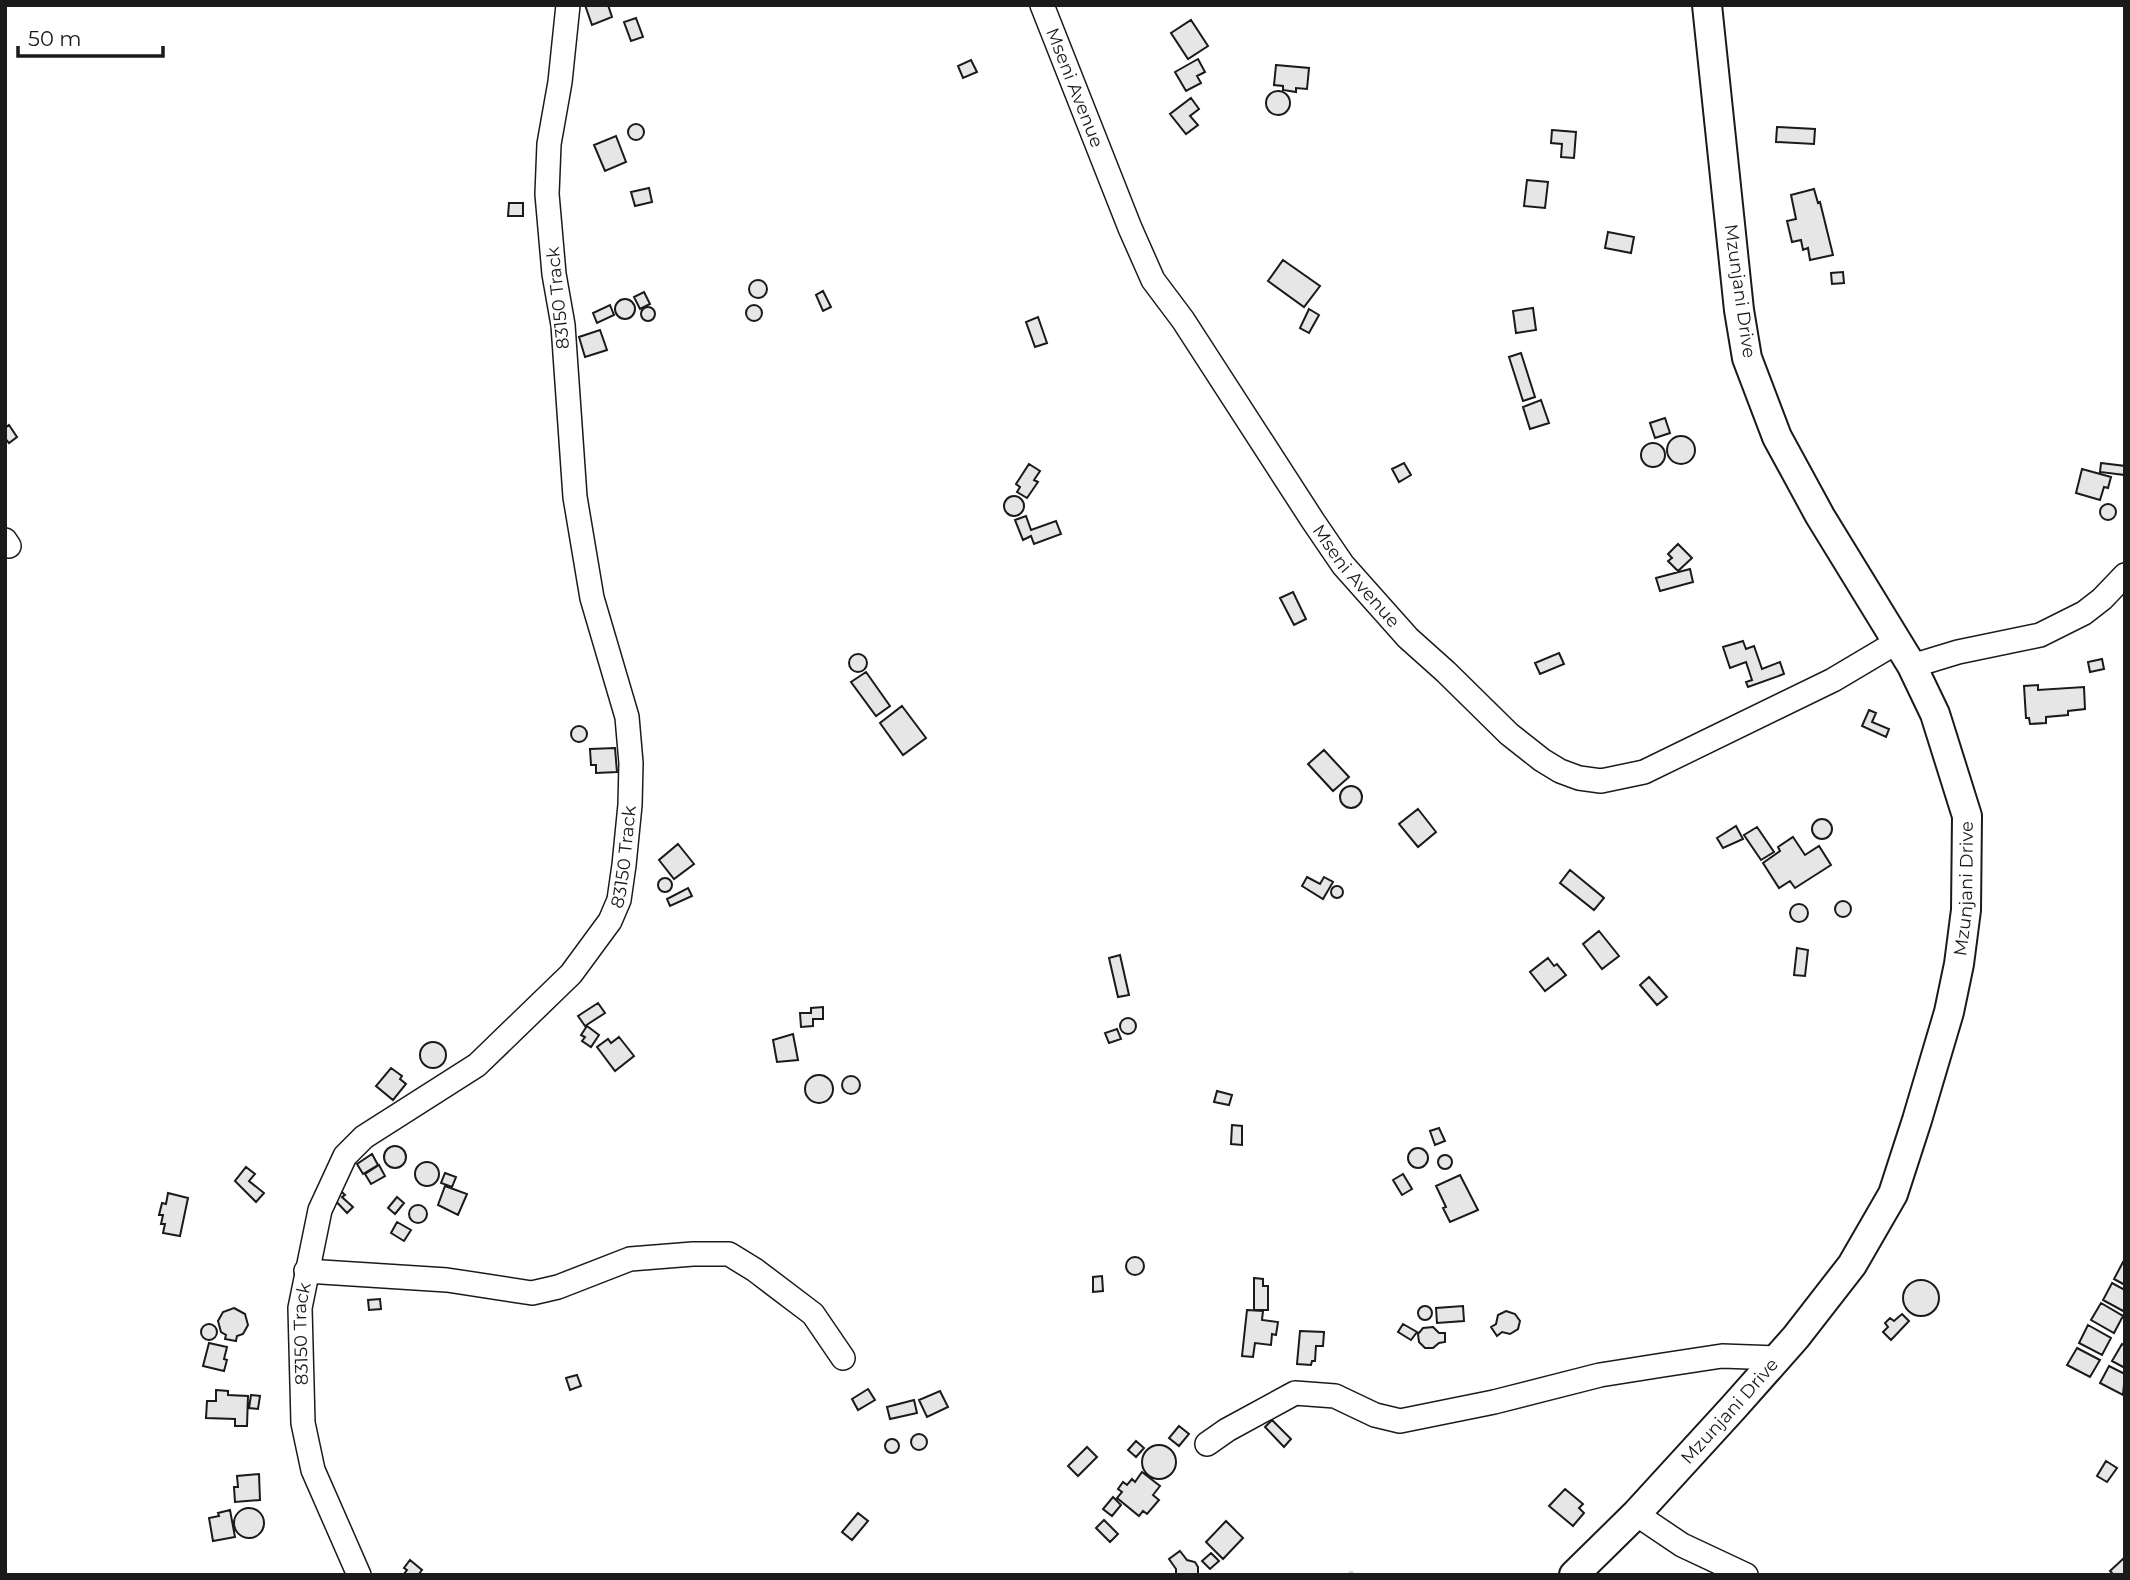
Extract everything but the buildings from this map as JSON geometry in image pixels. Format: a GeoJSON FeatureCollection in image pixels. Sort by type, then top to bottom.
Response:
{"type":"FeatureCollection","features":[{"type":"Feature","properties":{"kind":"main road","name":"Mzunjani Drive"},"geometry":{"type":"LineString","coordinates":[[1574,1575],[1636,1514],[1777,1358],[1852,1265],[1892,1194],[1949,1012],[1966,910],[1967,816],[1935,714],[1912,666],[1819,516],[1783,448],[1761,399],[1747,358],[1738,310],[1707,5]]}},
{"type":"Feature","properties":{"kind":"street","name":"83150 Track"},"geometry":{"type":"LineString","coordinates":[[359,1575],[313,1470],[303,1423],[300,1307],[320,1210],[345,1156],[364,1137],[477,1065],[501,1044],[571,974],[604,930],[619,900],[631,805],[627,716],[592,598],[575,497],[563,325],[554,274],[547,194],[549,144],[560,82],[568,5]]}},
{"type":"Feature","properties":{"kind":"street","name":"Mseni Avenue"},"geometry":{"type":"LineString","coordinates":[[1042,5],[1153,280],[1183,320],[1343,565],[1408,638],[1447,672],[1509,734],[1542,760],[1579,778],[1601,781],[1644,772],[1833,680],[1897,642]]}},
{"type":"Feature","properties":{"kind":"street"},"geometry":{"type":"LineString","coordinates":[[1912,666],[1958,652],[2040,635],[2084,613],[2125,575]]}},
{"type":"Feature","properties":{"kind":"street"},"geometry":{"type":"LineString","coordinates":[[306,1271],[447,1280],[532,1293],[558,1287],[630,1259],[729,1254],[813,1314],[843,1358]]}},
{"type":"Feature","properties":{"kind":"street"},"geometry":{"type":"LineString","coordinates":[[1207,1444],[1295,1393],[1335,1396],[1376,1415],[1400,1421],[1494,1402],[1600,1375],[1722,1356],[1777,1358]]}},
{"type":"Feature","properties":{"kind":"street"},"geometry":{"type":"LineString","coordinates":[[1636,1514],[1682,1545],[1746,1575]]}}]}
